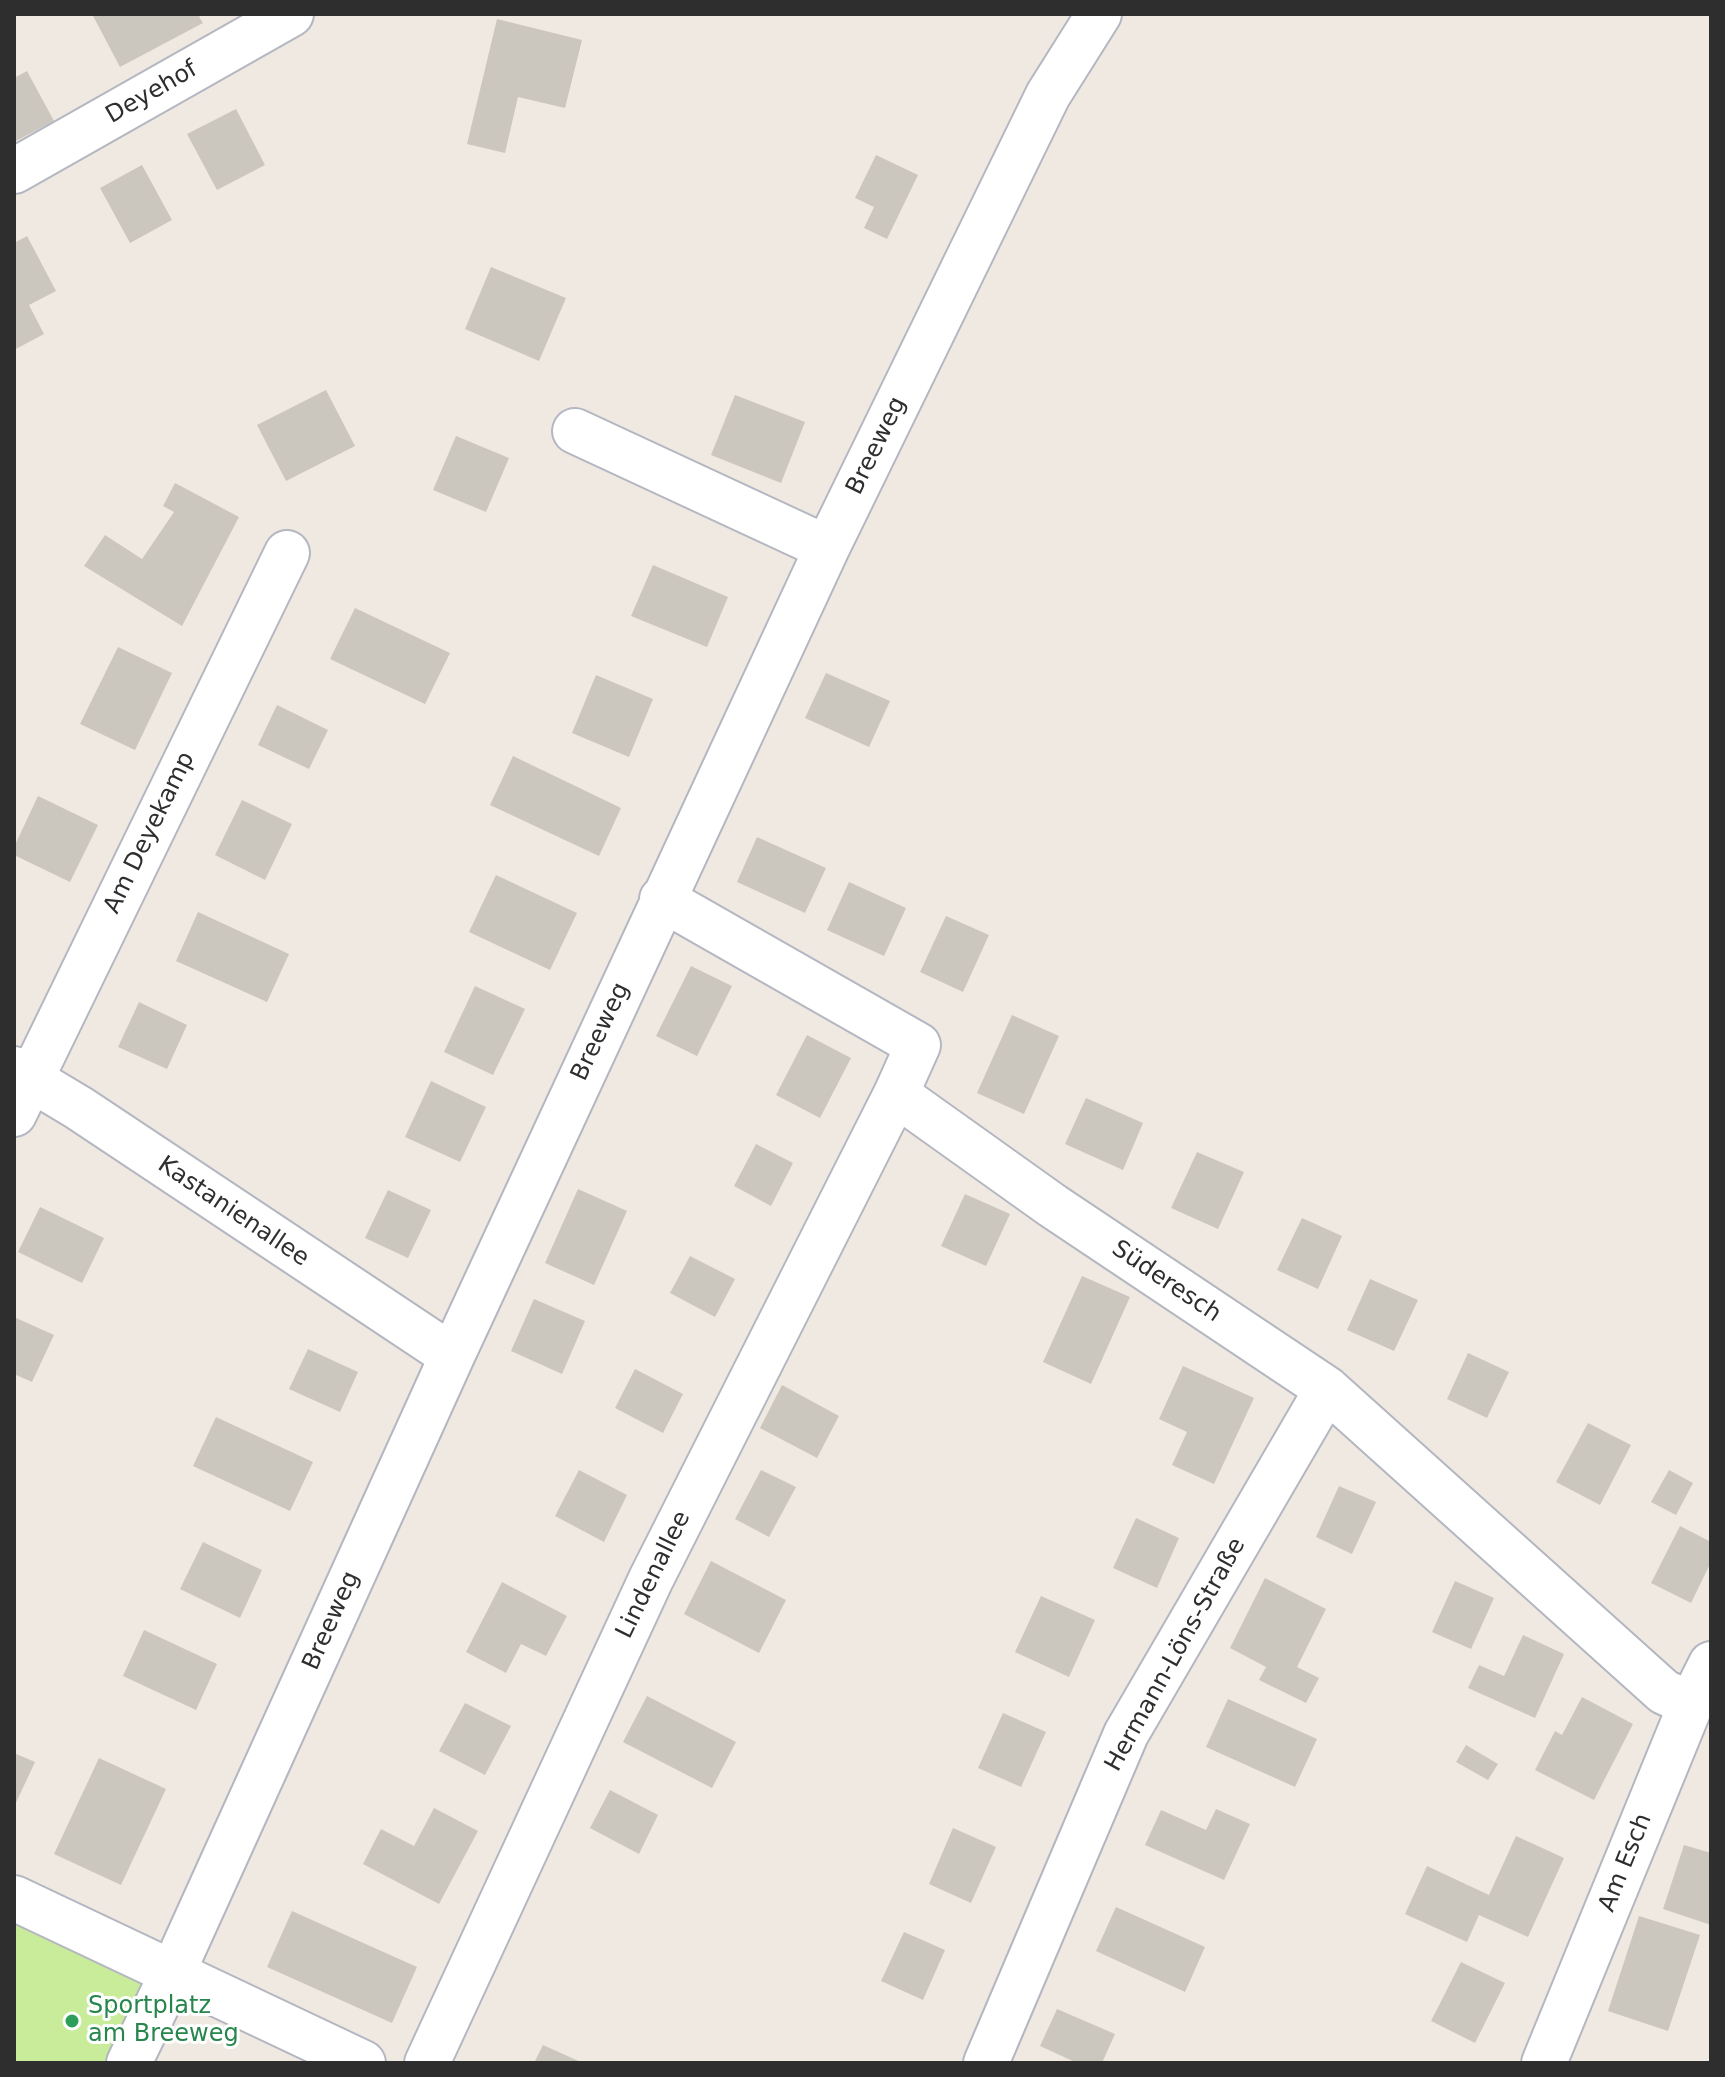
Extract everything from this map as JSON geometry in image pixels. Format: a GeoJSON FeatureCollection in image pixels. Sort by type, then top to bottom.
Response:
{"type":"FeatureCollection","features":[{"type":"Feature","properties":{"kind":"street","name":"Deyehof"},"geometry":{"type":"LineString","coordinates":[[14,171],[291,14]]}},
{"type":"Feature","properties":{"kind":"street","name":"Breeweg"},"geometry":{"type":"LineString","coordinates":[[129,2063],[662,899],[827,548],[1048,95],[1099,14]]}},
{"type":"Feature","properties":{"kind":"street"},"geometry":{"type":"LineString","coordinates":[[575,431],[827,548]]}},
{"type":"Feature","properties":{"kind":"street","name":"Am Deyekamp"},"geometry":{"type":"LineString","coordinates":[[19,1088],[287,553]]}},
{"type":"Feature","properties":{"kind":"street"},"geometry":{"type":"LineString","coordinates":[[662,899],[918,1045],[896,1094]]}},
{"type":"Feature","properties":{"kind":"street","name":"Kastanienallee"},"geometry":{"type":"LineString","coordinates":[[19,1088],[79,1108],[452,1356]]}},
{"type":"Feature","properties":{"kind":"street","name":"Süderesch"},"geometry":{"type":"LineString","coordinates":[[896,1094],[1053,1206],[1327,1389],[1664,1692],[1691,1704]]}},
{"type":"Feature","properties":{"kind":"street","name":"Lindenallee"},"geometry":{"type":"LineString","coordinates":[[427,2063],[651,1579],[896,1094]]}},
{"type":"Feature","properties":{"kind":"street","name":"Hermann-Löns-Straße"},"geometry":{"type":"LineString","coordinates":[[986,2063],[1126,1734],[1327,1389]]}},
{"type":"Feature","properties":{"kind":"street","name":"Am Esch"},"geometry":{"type":"LineString","coordinates":[[1544,2063],[1691,1704],[1711,1664]]}},
{"type":"Feature","properties":{"kind":"street"},"geometry":{"type":"LineString","coordinates":[[14,1898],[363,2063]]}},
{"type":"Feature","properties":{"kind":"green space","name":"Sportplatz am Breeweg"},"geometry":{"type":"Polygon","coordinates":[[[14,1915],[151,1979],[110,2063],[14,2063],[14,1915]]]}},
{"type":"Feature","properties":{"kind":"building"},"geometry":{"type":"Polygon","coordinates":[[[92,14],[204,14],[199,17],[203,23],[120,67],[92,14]]]}},
{"type":"Feature","properties":{"kind":"building"},"geometry":{"type":"Polygon","coordinates":[[[497,19],[582,40],[565,108],[518,97],[505,153],[467,144],[497,19]]]}},
{"type":"Feature","properties":{"kind":"building"},"geometry":{"type":"Polygon","coordinates":[[[27,71],[54,121],[14,142],[14,78],[27,71]]]}},
{"type":"Feature","properties":{"kind":"building"},"geometry":{"type":"Polygon","coordinates":[[[236,109],[265,165],[217,190],[187,134],[236,109]]]}},
{"type":"Feature","properties":{"kind":"building"},"geometry":{"type":"Polygon","coordinates":[[[876,155],[918,175],[887,239],[864,228],[874,207],[855,198],[876,155]]]}},
{"type":"Feature","properties":{"kind":"building"},"geometry":{"type":"Polygon","coordinates":[[[142,165],[172,220],[130,243],[100,188],[142,165]]]}},
{"type":"Feature","properties":{"kind":"building"},"geometry":{"type":"Polygon","coordinates":[[[27,236],[56,291],[29,305],[44,334],[14,350],[14,243],[27,236]]]}},
{"type":"Feature","properties":{"kind":"building"},"geometry":{"type":"Polygon","coordinates":[[[491,267],[566,298],[539,361],[465,329],[491,267]]]}},
{"type":"Feature","properties":{"kind":"building"},"geometry":{"type":"Polygon","coordinates":[[[326,390],[355,446],[286,481],[257,425],[326,390]]]}},
{"type":"Feature","properties":{"kind":"building"},"geometry":{"type":"Polygon","coordinates":[[[735,395],[805,422],[781,483],[711,455],[735,395]]]}},
{"type":"Feature","properties":{"kind":"building"},"geometry":{"type":"Polygon","coordinates":[[[456,436],[509,458],[486,512],[433,490],[456,436]]]}},
{"type":"Feature","properties":{"kind":"building"},"geometry":{"type":"Polygon","coordinates":[[[175,483],[239,517],[182,626],[84,566],[105,535],[142,559],[174,512],[163,506],[175,483]]]}},
{"type":"Feature","properties":{"kind":"building"},"geometry":{"type":"Polygon","coordinates":[[[653,565],[728,597],[707,647],[631,616],[653,565]]]}},
{"type":"Feature","properties":{"kind":"building"},"geometry":{"type":"Polygon","coordinates":[[[355,608],[450,653],[425,704],[330,659],[355,608]]]}},
{"type":"Feature","properties":{"kind":"building"},"geometry":{"type":"Polygon","coordinates":[[[118,647],[172,673],[135,750],[80,724],[118,647]]]}},
{"type":"Feature","properties":{"kind":"building"},"geometry":{"type":"Polygon","coordinates":[[[826,673],[890,701],[869,747],[805,718],[826,673]]]}},
{"type":"Feature","properties":{"kind":"building"},"geometry":{"type":"Polygon","coordinates":[[[596,675],[653,699],[629,757],[572,733],[596,675]]]}},
{"type":"Feature","properties":{"kind":"building"},"geometry":{"type":"Polygon","coordinates":[[[277,705],[328,730],[309,769],[258,745],[277,705]]]}},
{"type":"Feature","properties":{"kind":"building"},"geometry":{"type":"Polygon","coordinates":[[[513,756],[621,808],[599,856],[490,805],[513,756]]]}},
{"type":"Feature","properties":{"kind":"building"},"geometry":{"type":"Polygon","coordinates":[[[38,796],[98,825],[70,882],[14,855],[14,847],[38,796]]]}},
{"type":"Feature","properties":{"kind":"building"},"geometry":{"type":"Polygon","coordinates":[[[242,800],[292,824],[265,880],[215,855],[242,800]]]}},
{"type":"Feature","properties":{"kind":"building"},"geometry":{"type":"Polygon","coordinates":[[[757,837],[826,868],[805,913],[737,882],[757,837]]]}},
{"type":"Feature","properties":{"kind":"building"},"geometry":{"type":"Polygon","coordinates":[[[496,875],[577,913],[550,970],[469,932],[496,875]]]}},
{"type":"Feature","properties":{"kind":"building"},"geometry":{"type":"Polygon","coordinates":[[[849,882],[906,908],[884,956],[827,930],[849,882]]]}},
{"type":"Feature","properties":{"kind":"building"},"geometry":{"type":"Polygon","coordinates":[[[198,912],[289,954],[267,1002],[176,961],[198,912]]]}},
{"type":"Feature","properties":{"kind":"building"},"geometry":{"type":"Polygon","coordinates":[[[946,916],[989,935],[963,992],[920,972],[946,916]]]}},
{"type":"Feature","properties":{"kind":"building"},"geometry":{"type":"Polygon","coordinates":[[[691,966],[732,986],[697,1056],[656,1036],[691,966]]]}},
{"type":"Feature","properties":{"kind":"building"},"geometry":{"type":"Polygon","coordinates":[[[475,986],[525,1009],[493,1075],[444,1052],[475,986]]]}},
{"type":"Feature","properties":{"kind":"building"},"geometry":{"type":"Polygon","coordinates":[[[139,1002],[187,1025],[167,1069],[118,1047],[139,1002]]]}},
{"type":"Feature","properties":{"kind":"building"},"geometry":{"type":"Polygon","coordinates":[[[1012,1015],[1059,1036],[1024,1114],[977,1093],[1012,1015]]]}},
{"type":"Feature","properties":{"kind":"building"},"geometry":{"type":"Polygon","coordinates":[[[807,1035],[851,1058],[820,1118],[776,1095],[807,1035]]]}},
{"type":"Feature","properties":{"kind":"building"},"geometry":{"type":"Polygon","coordinates":[[[431,1081],[486,1107],[460,1162],[405,1137],[431,1081]]]}},
{"type":"Feature","properties":{"kind":"building"},"geometry":{"type":"Polygon","coordinates":[[[1086,1098],[1143,1123],[1123,1170],[1065,1144],[1086,1098]]]}},
{"type":"Feature","properties":{"kind":"building"},"geometry":{"type":"Polygon","coordinates":[[[756,1144],[793,1163],[771,1206],[734,1186],[756,1144]]]}},
{"type":"Feature","properties":{"kind":"building"},"geometry":{"type":"Polygon","coordinates":[[[1197,1152],[1244,1172],[1218,1229],[1171,1208],[1197,1152]]]}},
{"type":"Feature","properties":{"kind":"building"},"geometry":{"type":"Polygon","coordinates":[[[578,1189],[627,1211],[594,1285],[545,1263],[578,1189]]]}},
{"type":"Feature","properties":{"kind":"building"},"geometry":{"type":"Polygon","coordinates":[[[388,1190],[431,1210],[408,1258],[365,1238],[388,1190]]]}},
{"type":"Feature","properties":{"kind":"building"},"geometry":{"type":"Polygon","coordinates":[[[965,1194],[1010,1214],[986,1266],[941,1246],[965,1194]]]}},
{"type":"Feature","properties":{"kind":"building"},"geometry":{"type":"Polygon","coordinates":[[[40,1207],[104,1238],[82,1283],[18,1252],[40,1207]]]}},
{"type":"Feature","properties":{"kind":"building"},"geometry":{"type":"Polygon","coordinates":[[[1302,1218],[1342,1236],[1318,1289],[1277,1270],[1302,1218]]]}},
{"type":"Feature","properties":{"kind":"building"},"geometry":{"type":"Polygon","coordinates":[[[690,1256],[735,1279],[715,1317],[670,1293],[690,1256]]]}},
{"type":"Feature","properties":{"kind":"building"},"geometry":{"type":"Polygon","coordinates":[[[1082,1276],[1130,1297],[1091,1384],[1043,1362],[1082,1276]]]}},
{"type":"Feature","properties":{"kind":"building"},"geometry":{"type":"Polygon","coordinates":[[[1370,1279],[1418,1300],[1394,1351],[1347,1330],[1370,1279]]]}},
{"type":"Feature","properties":{"kind":"building"},"geometry":{"type":"Polygon","coordinates":[[[534,1299],[585,1321],[562,1374],[511,1351],[534,1299]]]}},
{"type":"Feature","properties":{"kind":"building"},"geometry":{"type":"Polygon","coordinates":[[[14,1317],[54,1335],[32,1382],[14,1374],[14,1317]]]}},
{"type":"Feature","properties":{"kind":"building"},"geometry":{"type":"Polygon","coordinates":[[[308,1349],[358,1372],[340,1412],[289,1389],[308,1349]]]}},
{"type":"Feature","properties":{"kind":"building"},"geometry":{"type":"Polygon","coordinates":[[[1468,1353],[1509,1372],[1487,1418],[1447,1399],[1468,1353]]]}},
{"type":"Feature","properties":{"kind":"building"},"geometry":{"type":"Polygon","coordinates":[[[1183,1366],[1254,1398],[1214,1484],[1172,1465],[1187,1432],[1159,1419],[1183,1366]]]}},
{"type":"Feature","properties":{"kind":"building"},"geometry":{"type":"Polygon","coordinates":[[[635,1369],[683,1394],[663,1433],[615,1408],[635,1369]]]}},
{"type":"Feature","properties":{"kind":"building"},"geometry":{"type":"Polygon","coordinates":[[[782,1385],[839,1416],[817,1458],[760,1428],[782,1385]]]}},
{"type":"Feature","properties":{"kind":"building"},"geometry":{"type":"Polygon","coordinates":[[[216,1417],[313,1462],[290,1511],[193,1466],[216,1417]]]}},
{"type":"Feature","properties":{"kind":"building"},"geometry":{"type":"Polygon","coordinates":[[[1588,1423],[1631,1445],[1600,1505],[1556,1482],[1588,1423]]]}},
{"type":"Feature","properties":{"kind":"building"},"geometry":{"type":"Polygon","coordinates":[[[579,1470],[627,1495],[604,1542],[555,1516],[579,1470]]]}},
{"type":"Feature","properties":{"kind":"building"},"geometry":{"type":"Polygon","coordinates":[[[761,1470],[796,1487],[769,1537],[735,1519],[761,1470]]]}},
{"type":"Feature","properties":{"kind":"building"},"geometry":{"type":"Polygon","coordinates":[[[1669,1470],[1693,1483],[1676,1515],[1651,1502],[1669,1470]]]}},
{"type":"Feature","properties":{"kind":"building"},"geometry":{"type":"Polygon","coordinates":[[[1339,1486],[1376,1502],[1352,1554],[1316,1537],[1339,1486]]]}},
{"type":"Feature","properties":{"kind":"building"},"geometry":{"type":"Polygon","coordinates":[[[1136,1518],[1179,1538],[1157,1588],[1113,1568],[1136,1518]]]}},
{"type":"Feature","properties":{"kind":"building"},"geometry":{"type":"Polygon","coordinates":[[[1680,1526],[1711,1542],[1711,1562],[1691,1603],[1651,1583],[1680,1526]]]}},
{"type":"Feature","properties":{"kind":"building"},"geometry":{"type":"Polygon","coordinates":[[[203,1542],[262,1570],[240,1618],[180,1589],[203,1542]]]}},
{"type":"Feature","properties":{"kind":"building"},"geometry":{"type":"Polygon","coordinates":[[[711,1561],[786,1600],[759,1653],[684,1614],[711,1561]]]}},
{"type":"Feature","properties":{"kind":"building"},"geometry":{"type":"Polygon","coordinates":[[[1265,1578],[1326,1609],[1297,1667],[1319,1678],[1306,1703],[1259,1680],[1266,1667],[1230,1648],[1265,1578]]]}},
{"type":"Feature","properties":{"kind":"building"},"geometry":{"type":"Polygon","coordinates":[[[1455,1581],[1494,1598],[1471,1649],[1432,1632],[1455,1581]]]}},
{"type":"Feature","properties":{"kind":"building"},"geometry":{"type":"Polygon","coordinates":[[[502,1582],[567,1616],[546,1656],[521,1644],[506,1673],[466,1652],[502,1582]]]}},
{"type":"Feature","properties":{"kind":"building"},"geometry":{"type":"Polygon","coordinates":[[[1041,1596],[1095,1620],[1069,1677],[1015,1652],[1041,1596]]]}},
{"type":"Feature","properties":{"kind":"building"},"geometry":{"type":"Polygon","coordinates":[[[144,1630],[217,1664],[196,1710],[123,1676],[144,1630]]]}},
{"type":"Feature","properties":{"kind":"building"},"geometry":{"type":"Polygon","coordinates":[[[1523,1635],[1564,1654],[1535,1718],[1468,1688],[1479,1665],[1504,1676],[1523,1635]]]}},
{"type":"Feature","properties":{"kind":"building"},"geometry":{"type":"Polygon","coordinates":[[[647,1696],[736,1742],[712,1788],[623,1742],[647,1696]]]}},
{"type":"Feature","properties":{"kind":"building"},"geometry":{"type":"Polygon","coordinates":[[[1582,1697],[1633,1724],[1594,1800],[1535,1770],[1555,1731],[1562,1735],[1582,1697]]]}},
{"type":"Feature","properties":{"kind":"building"},"geometry":{"type":"Polygon","coordinates":[[[1228,1699],[1317,1739],[1295,1787],[1206,1747],[1228,1699]]]}},
{"type":"Feature","properties":{"kind":"building"},"geometry":{"type":"Polygon","coordinates":[[[465,1703],[511,1726],[485,1775],[439,1751],[465,1703]]]}},
{"type":"Feature","properties":{"kind":"building"},"geometry":{"type":"Polygon","coordinates":[[[1003,1713],[1046,1732],[1021,1787],[978,1768],[1003,1713]]]}},
{"type":"Feature","properties":{"kind":"building"},"geometry":{"type":"Polygon","coordinates":[[[1466,1745],[1498,1764],[1488,1780],[1456,1762],[1466,1745]]]}},
{"type":"Feature","properties":{"kind":"building"},"geometry":{"type":"Polygon","coordinates":[[[14,1753],[35,1762],[14,1807],[14,1753]]]}},
{"type":"Feature","properties":{"kind":"building"},"geometry":{"type":"Polygon","coordinates":[[[99,1758],[166,1789],[121,1885],[54,1854],[99,1758]]]}},
{"type":"Feature","properties":{"kind":"building"},"geometry":{"type":"Polygon","coordinates":[[[610,1790],[658,1815],[639,1854],[590,1828],[610,1790]]]}},
{"type":"Feature","properties":{"kind":"building"},"geometry":{"type":"Polygon","coordinates":[[[434,1808],[478,1831],[439,1904],[363,1864],[381,1829],[414,1846],[434,1808]]]}},
{"type":"Feature","properties":{"kind":"building"},"geometry":{"type":"Polygon","coordinates":[[[1216,1809],[1250,1824],[1224,1880],[1145,1845],[1161,1810],[1206,1830],[1216,1809]]]}},
{"type":"Feature","properties":{"kind":"building"},"geometry":{"type":"Polygon","coordinates":[[[953,1828],[996,1847],[971,1903],[929,1884],[953,1828]]]}},
{"type":"Feature","properties":{"kind":"building"},"geometry":{"type":"Polygon","coordinates":[[[1516,1836],[1564,1858],[1528,1937],[1479,1915],[1467,1942],[1405,1914],[1427,1866],[1489,1895],[1516,1836]]]}},
{"type":"Feature","properties":{"kind":"building"},"geometry":{"type":"Polygon","coordinates":[[[1684,1845],[1711,1853],[1711,1925],[1663,1909],[1684,1845]]]}},
{"type":"Feature","properties":{"kind":"building"},"geometry":{"type":"Polygon","coordinates":[[[1116,1907],[1205,1947],[1185,1992],[1096,1951],[1116,1907]]]}},
{"type":"Feature","properties":{"kind":"building"},"geometry":{"type":"Polygon","coordinates":[[[292,1911],[417,1967],[392,2023],[267,1967],[292,1911]]]}},
{"type":"Feature","properties":{"kind":"building"},"geometry":{"type":"Polygon","coordinates":[[[1639,1916],[1700,1935],[1668,2031],[1608,2011],[1639,1916]]]}},
{"type":"Feature","properties":{"kind":"building"},"geometry":{"type":"Polygon","coordinates":[[[904,1932],[945,1950],[923,2000],[881,1981],[904,1932]]]}},
{"type":"Feature","properties":{"kind":"building"},"geometry":{"type":"Polygon","coordinates":[[[1461,1962],[1505,1983],[1475,2043],[1431,2021],[1461,1962]]]}},
{"type":"Feature","properties":{"kind":"building"},"geometry":{"type":"Polygon","coordinates":[[[1057,2009],[1115,2034],[1102,2063],[1077,2063],[1040,2046],[1057,2009]]]}},
{"type":"Feature","properties":{"kind":"building"},"geometry":{"type":"Polygon","coordinates":[[[543,2045],[583,2063],[534,2063],[543,2045]]]}},
{"type":"Feature","properties":{"kind":"place","name":"Sportplatz am Breeweg"},"geometry":{"type":"Point","coordinates":[72,2021]}}]}
